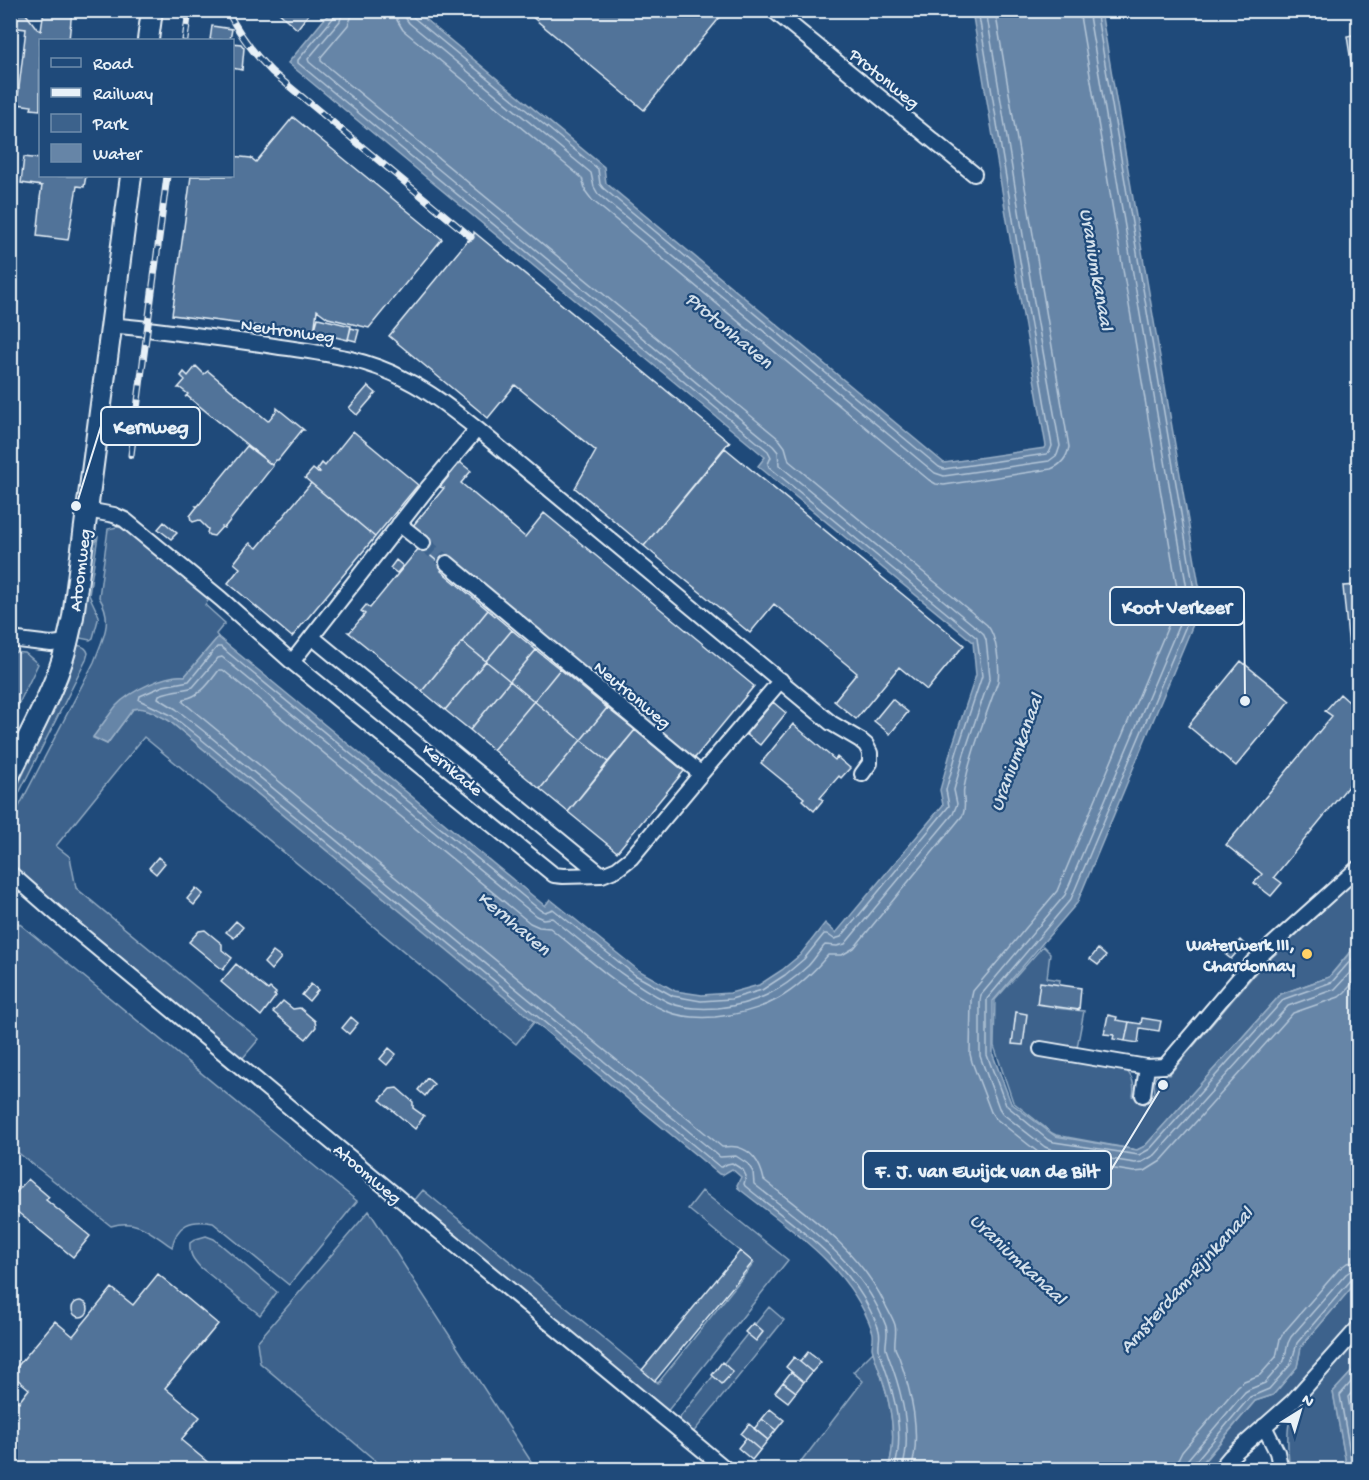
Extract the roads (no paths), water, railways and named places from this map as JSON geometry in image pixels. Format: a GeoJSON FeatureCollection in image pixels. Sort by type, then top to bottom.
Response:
{"type":"FeatureCollection","features":[{"type":"Feature","properties":{"kind":"street"},"geometry":{"type":"LineString","coordinates":[[148,39],[152,10]]}},
{"type":"Feature","properties":{"kind":"street","name":"Protonweg"},"geometry":{"type":"LineString","coordinates":[[773,10],[974,174]]}},
{"type":"Feature","properties":{"kind":"street","name":"Atoomweg"},"geometry":{"type":"LineString","coordinates":[[10,774],[60,669],[68,642],[131,177]]}},
{"type":"Feature","properties":{"kind":"street","name":"Neutronweg"},"geometry":{"type":"LineString","coordinates":[[111,326],[201,336],[345,357],[405,379],[443,403],[477,429],[831,723],[866,745],[870,753],[870,763],[862,774]]}},
{"type":"Feature","properties":{"kind":"street"},"geometry":{"type":"LineString","coordinates":[[292,662],[399,524],[477,429]]}},
{"type":"Feature","properties":{"kind":"street","name":"Kernkade"},"geometry":{"type":"LineString","coordinates":[[87,510],[114,515],[125,520],[221,599],[292,662],[554,874],[602,876]]}},
{"type":"Feature","properties":{"kind":"street"},"geometry":{"type":"LineString","coordinates":[[399,524],[423,543]]}},
{"type":"Feature","properties":{"kind":"street","name":"Neutronweg"},"geometry":{"type":"LineString","coordinates":[[447,563],[701,774]]}},
{"type":"Feature","properties":{"kind":"street","name":"Kernkade"},"geometry":{"type":"LineString","coordinates":[[312,637],[602,876]]}},
{"type":"Feature","properties":{"kind":"street"},"geometry":{"type":"LineString","coordinates":[[10,639],[51,644],[68,642]]}},
{"type":"Feature","properties":{"kind":"street"},"geometry":{"type":"LineString","coordinates":[[602,876],[617,869],[631,858],[781,680]]}},
{"type":"Feature","properties":{"kind":"street"},"geometry":{"type":"LineString","coordinates":[[1041,1049],[1146,1067],[1165,1066],[1252,963],[1359,868]]}},
{"type":"Feature","properties":{"kind":"street","name":"Atoomweg"},"geometry":{"type":"LineString","coordinates":[[10,873],[67,923],[727,1470]]}},
{"type":"Feature","properties":{"kind":"street"},"geometry":{"type":"LineString","coordinates":[[1143,1095],[1146,1067]]}},
{"type":"Feature","properties":{"kind":"street"},"geometry":{"type":"LineString","coordinates":[[1219,1470],[1230,1457],[1293,1401],[1359,1329]]}},
{"type":"Feature","properties":{"kind":"street"},"geometry":{"type":"LineString","coordinates":[[1264,1426],[1277,1452],[1281,1470]]}},
{"type":"Feature","properties":{"kind":"water"},"geometry":{"type":"Polygon","coordinates":[[[331,11],[415,11],[604,167],[606,183],[944,463],[1045,448],[1046,446],[972,11],[1101,11],[1202,603],[1077,903],[993,1001],[993,1055],[1011,1103],[1055,1136],[1137,1150],[1145,1146],[1281,994],[1329,977],[1358,943],[1358,1280],[1301,1347],[1297,1367],[1273,1395],[1255,1401],[1197,1469],[888,1469],[893,1442],[891,1415],[872,1348],[873,1332],[862,1307],[849,1286],[816,1250],[738,1188],[741,1177],[732,1169],[722,1175],[719,1174],[168,720],[147,710],[133,709],[107,744],[93,737],[122,700],[158,681],[185,676],[218,637],[545,906],[550,899],[638,970],[675,991],[702,995],[730,993],[759,985],[800,955],[825,923],[836,933],[943,805],[940,790],[976,675],[973,642],[758,466],[765,457],[288,63],[331,11]]]}},
{"type":"Feature","properties":{"kind":"water"},"geometry":{"type":"Polygon","coordinates":[[[1358,1365],[1358,1469],[1347,1469],[1333,1392],[1358,1365]]]}},
{"type":"Feature","properties":{"kind":"tunnel"},"geometry":{"type":"LineString","coordinates":[[423,543],[447,563]]}},
{"type":"Feature","properties":{"kind":"railway"},"geometry":{"type":"LineString","coordinates":[[185,39],[189,10]]}},
{"type":"Feature","properties":{"kind":"railway"},"geometry":{"type":"LineString","coordinates":[[227,10],[247,43],[272,72],[471,237]]}},
{"type":"Feature","properties":{"kind":"railway"},"geometry":{"type":"LineString","coordinates":[[131,455],[167,177]]}},
{"type":"Feature","properties":{"kind":"place","name":"Kernweg"},"geometry":{"type":"Point","coordinates":[76,506]}},
{"type":"Feature","properties":{"kind":"place","name":"Koot Verkeer"},"geometry":{"type":"Point","coordinates":[1245,701]}},
{"type":"Feature","properties":{"kind":"place","name":"Waterwerk III, Chardonnay"},"geometry":{"type":"Point","coordinates":[1307,954]}},
{"type":"Feature","properties":{"kind":"place","name":"F. J. van Ewijck van de Bilt"},"geometry":{"type":"Point","coordinates":[1163,1085]}},
{"type":"Feature","properties":{"kind":"water label","name":"Uraniumkanaal"},"geometry":{"type":"Point","coordinates":[1098,269]}},
{"type":"Feature","properties":{"kind":"water label","name":"Protonhaven"},"geometry":{"type":"Point","coordinates":[730,329]}},
{"type":"Feature","properties":{"kind":"water label","name":"Uraniumkanaal"},"geometry":{"type":"Point","coordinates":[1015,752]}},
{"type":"Feature","properties":{"kind":"water label","name":"Kernhaven"},"geometry":{"type":"Point","coordinates":[515,922]}},
{"type":"Feature","properties":{"kind":"water label","name":"Uraniumkanaal"},"geometry":{"type":"Point","coordinates":[1019,1258]}},
{"type":"Feature","properties":{"kind":"water label","name":"Amsterdam-Rijnkanaal"},"geometry":{"type":"Point","coordinates":[1185,1279]}}]}
